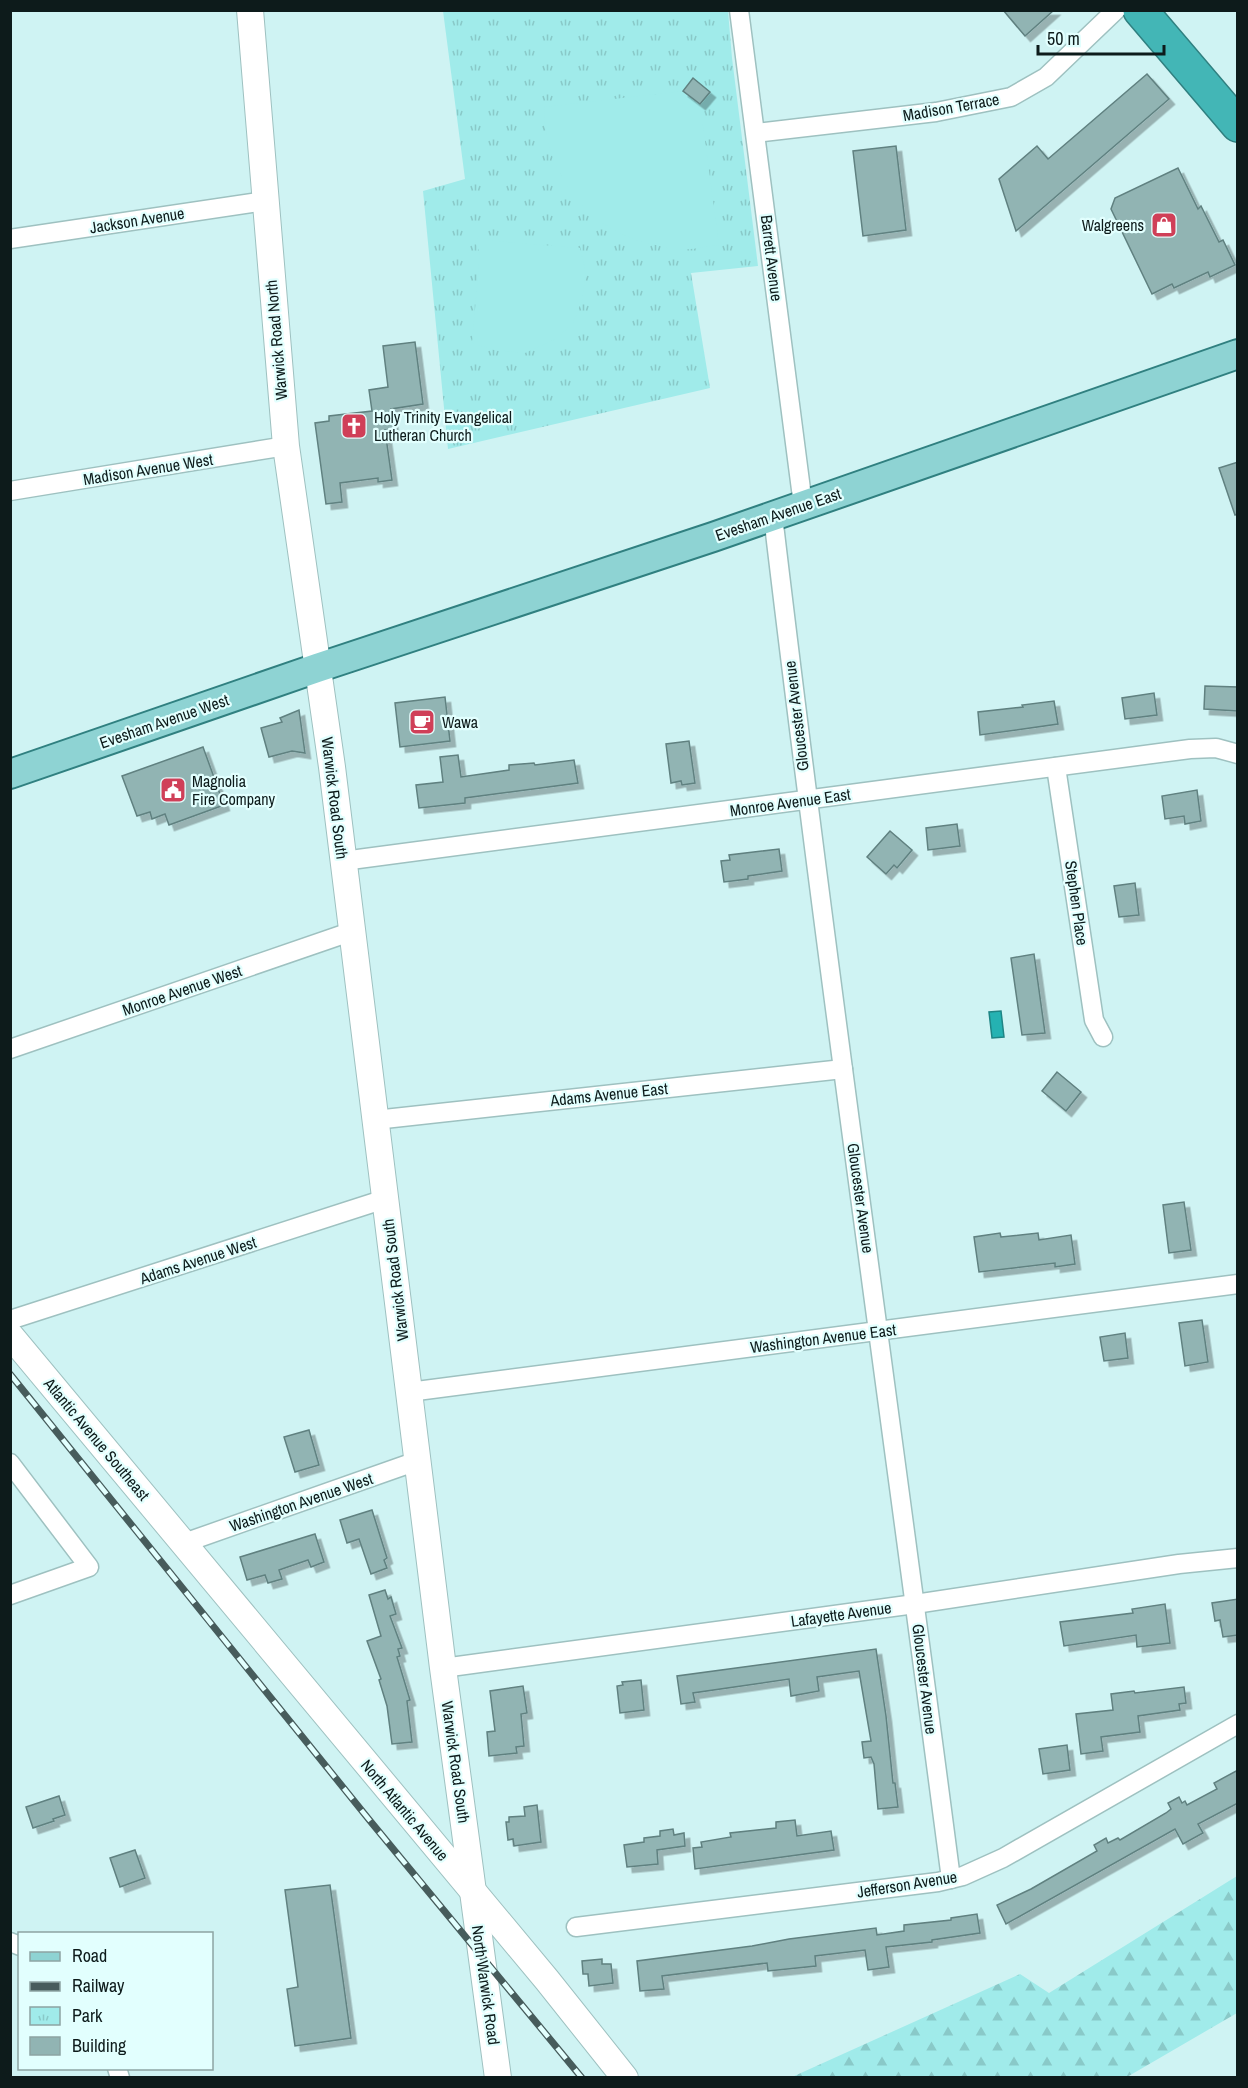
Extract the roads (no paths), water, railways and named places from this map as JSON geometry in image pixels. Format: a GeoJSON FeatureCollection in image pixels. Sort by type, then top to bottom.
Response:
{"type":"FeatureCollection","features":[{"type":"Feature","properties":{"kind":"highway"},"geometry":{"type":"LineString","coordinates":[[1140,10],[1238,124]]}},
{"type":"Feature","properties":{"kind":"main road","name":"Evesham Avenue East"},"geometry":{"type":"LineString","coordinates":[[317,668],[803,506],[1238,354]]}},
{"type":"Feature","properties":{"kind":"main road","name":"Evesham Avenue West"},"geometry":{"type":"LineString","coordinates":[[10,774],[317,668]]}},
{"type":"Feature","properties":{"kind":"street","name":"Warwick Road North"},"geometry":{"type":"LineString","coordinates":[[250,10],[286,446],[317,668]]}},
{"type":"Feature","properties":{"kind":"street","name":"Barrett Avenue"},"geometry":{"type":"LineString","coordinates":[[738,10],[756,133],[803,506]]}},
{"type":"Feature","properties":{"kind":"street","name":"Madison Terrace"},"geometry":{"type":"LineString","coordinates":[[756,133],[936,112],[1011,97],[1046,77],[1116,10]]}},
{"type":"Feature","properties":{"kind":"street","name":"Jackson Avenue"},"geometry":{"type":"LineString","coordinates":[[10,239],[265,201]]}},
{"type":"Feature","properties":{"kind":"street","name":"Madison Avenue West"},"geometry":{"type":"LineString","coordinates":[[10,491],[286,446]]}},
{"type":"Feature","properties":{"kind":"street","name":"Gloucester Avenue"},"geometry":{"type":"LineString","coordinates":[[773,516],[806,800],[951,1879]]}},
{"type":"Feature","properties":{"kind":"street","name":"Warwick Road South"},"geometry":{"type":"LineString","coordinates":[[317,668],[353,931],[417,1461],[473,1892]]}},
{"type":"Feature","properties":{"kind":"street","name":"Monroe Avenue East"},"geometry":{"type":"LineString","coordinates":[[343,861],[1190,749],[1216,748],[1238,754]]}},
{"type":"Feature","properties":{"kind":"street","name":"Stephen Place"},"geometry":{"type":"LineString","coordinates":[[1056,767],[1094,1020],[1103,1037]]}},
{"type":"Feature","properties":{"kind":"street","name":"Monroe Avenue West"},"geometry":{"type":"LineString","coordinates":[[10,1049],[353,931]]}},
{"type":"Feature","properties":{"kind":"street","name":"Adams Avenue East"},"geometry":{"type":"LineString","coordinates":[[375,1120],[843,1069]]}},
{"type":"Feature","properties":{"kind":"street","name":"Adams Avenue West"},"geometry":{"type":"LineString","coordinates":[[10,1320],[385,1199]]}},
{"type":"Feature","properties":{"kind":"street","name":"Washington Avenue East"},"geometry":{"type":"LineString","coordinates":[[409,1392],[1238,1284]]}},
{"type":"Feature","properties":{"kind":"street","name":"Atlantic Avenue Southeast"},"geometry":{"type":"LineString","coordinates":[[10,1335],[184,1543]]}},
{"type":"Feature","properties":{"kind":"street","name":"Washington Avenue West"},"geometry":{"type":"LineString","coordinates":[[184,1543],[417,1461]]}},
{"type":"Feature","properties":{"kind":"street"},"geometry":{"type":"LineString","coordinates":[[10,1463],[89,1567],[10,1595]]}},
{"type":"Feature","properties":{"kind":"street","name":"North Atlantic Avenue"},"geometry":{"type":"LineString","coordinates":[[184,1543],[625,2078]]}},
{"type":"Feature","properties":{"kind":"street","name":"Lafayette Avenue"},"geometry":{"type":"LineString","coordinates":[[443,1668],[1238,1558]]}},
{"type":"Feature","properties":{"kind":"street","name":"Jefferson Avenue"},"geometry":{"type":"LineString","coordinates":[[576,1927],[963,1876],[1004,1858],[1238,1724]]}},
{"type":"Feature","properties":{"kind":"street","name":"North Warwick Road"},"geometry":{"type":"LineString","coordinates":[[473,1892],[498,2078]]}},
{"type":"Feature","properties":{"kind":"railway"},"geometry":{"type":"LineString","coordinates":[[10,1374],[371,1822],[582,2078]]}},
{"type":"Feature","properties":{"kind":"place","name":"Walgreens"},"geometry":{"type":"Point","coordinates":[1164,225]}},
{"type":"Feature","properties":{"kind":"place","name":"Holy Trinity Evangelical Lutheran Church"},"geometry":{"type":"Point","coordinates":[354,426]}},
{"type":"Feature","properties":{"kind":"place","name":"Wawa"},"geometry":{"type":"Point","coordinates":[422,722]}},
{"type":"Feature","properties":{"kind":"place","name":"Magnolia Fire Company"},"geometry":{"type":"Point","coordinates":[173,790]}}]}
